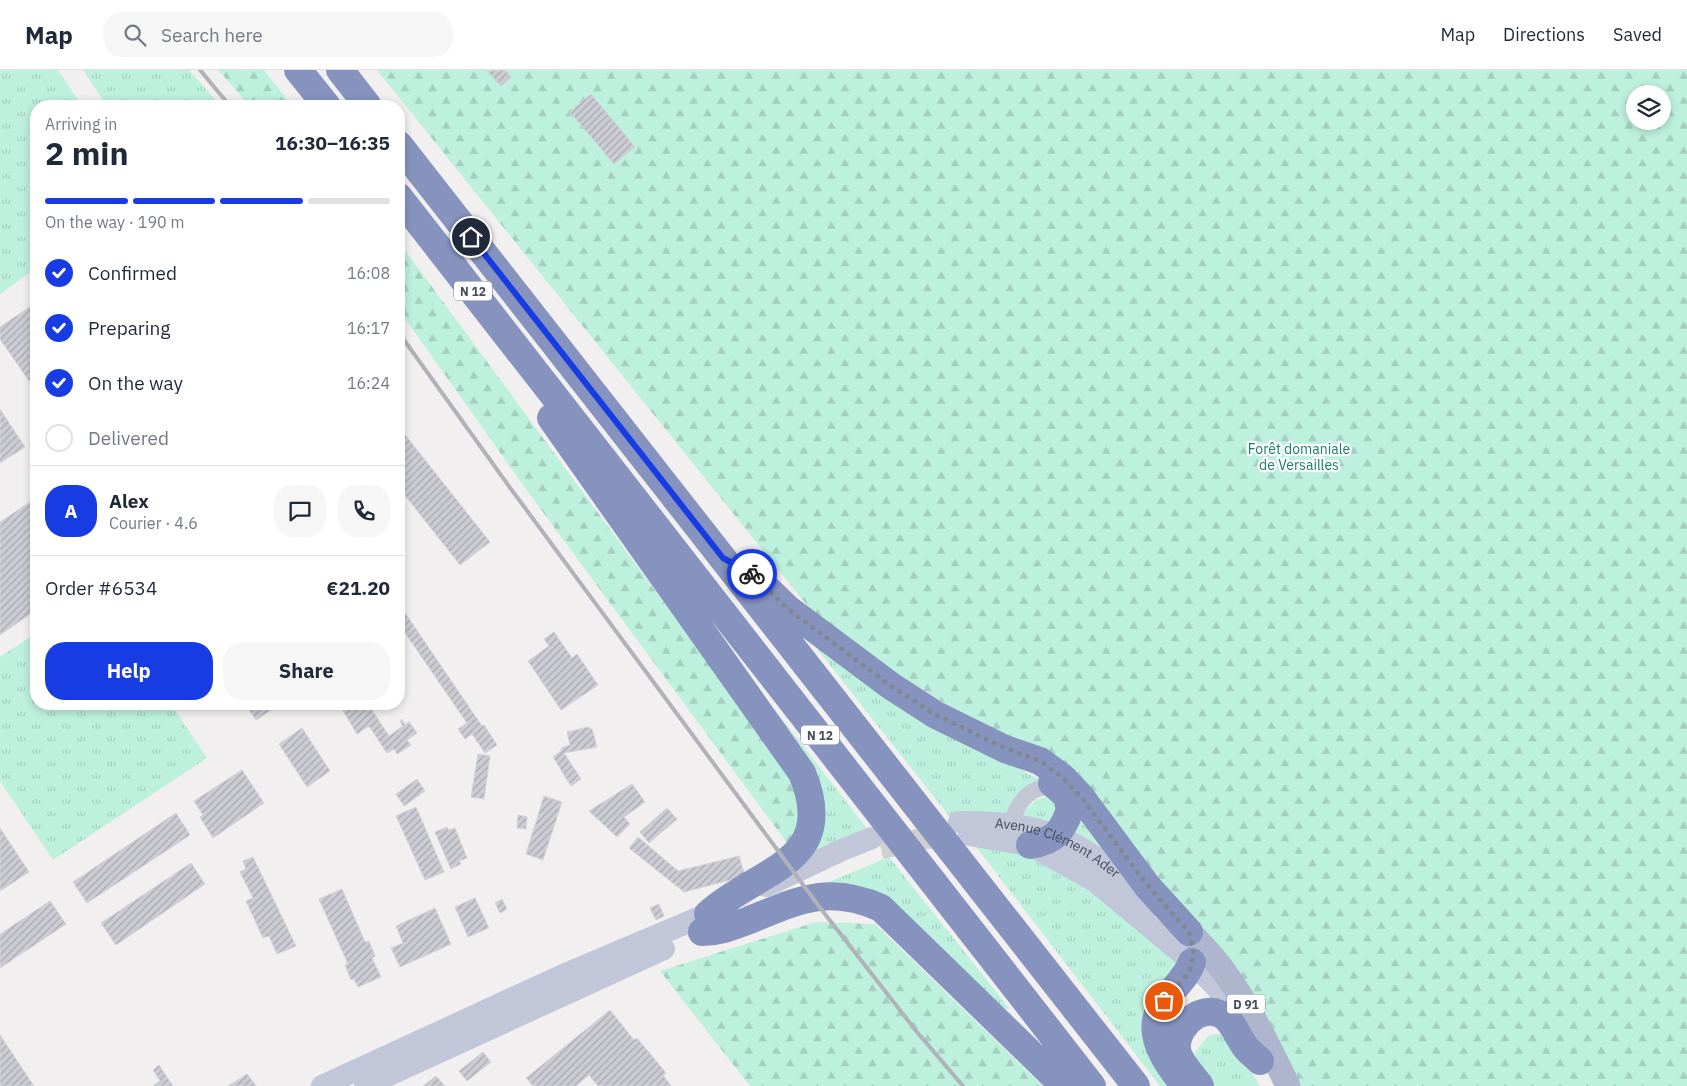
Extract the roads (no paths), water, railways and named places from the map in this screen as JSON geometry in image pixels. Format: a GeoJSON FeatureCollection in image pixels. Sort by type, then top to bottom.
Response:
{"type":"FeatureCollection","features":[{"type":"Feature","properties":{"kind":"highway"},"geometry":{"type":"LineString","coordinates":[[298,70],[322,100]]}},
{"type":"Feature","properties":{"kind":"highway"},"geometry":{"type":"LineString","coordinates":[[340,70],[363,100]]}},
{"type":"Feature","properties":{"kind":"highway","name":"N 12"},"geometry":{"type":"LineString","coordinates":[[405,153],[1136,1086]]}},
{"type":"Feature","properties":{"kind":"highway","name":"N 12"},"geometry":{"type":"LineString","coordinates":[[405,205],[1092,1086]]}},
{"type":"Feature","properties":{"kind":"highway"},"geometry":{"type":"LineString","coordinates":[[546,384],[550,417],[802,773],[811,794],[813,816],[808,836],[801,847],[778,869],[720,903],[705,923],[717,932],[786,906],[819,896],[836,895],[864,901],[880,908],[1064,1086]]}},
{"type":"Feature","properties":{"kind":"highway"},"geometry":{"type":"LineString","coordinates":[[723,558],[751,574],[788,609],[891,686],[936,715],[1005,748],[1040,761],[1062,777],[1081,797],[1148,886],[1189,932]]}},
{"type":"Feature","properties":{"kind":"highway"},"geometry":{"type":"LineString","coordinates":[[1005,748],[1057,786],[1067,796],[1070,810],[1057,835],[1050,840],[1030,845]]}},
{"type":"Feature","properties":{"kind":"highway"},"geometry":{"type":"LineString","coordinates":[[1185,1086],[1162,1057],[1156,1038],[1155,1019],[1164,1001],[1189,972],[1192,962]]}},
{"type":"Feature","properties":{"kind":"highway"},"geometry":{"type":"LineString","coordinates":[[1200,1086],[1178,1054],[1177,1040],[1183,1027],[1193,1018],[1206,1012],[1219,1013],[1228,1020],[1248,1050],[1260,1061]]}},
{"type":"Feature","properties":{"kind":"main road","name":"Avenue Clément Ader"},"geometry":{"type":"LineString","coordinates":[[1272,1086],[1260,1061],[1218,989],[1192,962],[1096,882],[1030,845],[964,828],[1011,823],[1057,835],[1083,848],[1107,866],[1189,932],[1207,949],[1248,1007],[1288,1086]]}},
{"type":"Feature","properties":{"kind":"main road"},"geometry":{"type":"LineString","coordinates":[[364,1086],[705,923],[842,850],[876,843]]}},
{"type":"Feature","properties":{"kind":"main road"},"geometry":{"type":"LineString","coordinates":[[322,1086],[562,976],[705,923]]}},
{"type":"Feature","properties":{"kind":"main road"},"geometry":{"type":"LineString","coordinates":[[1189,932],[1194,953],[1192,962]]}},
{"type":"Feature","properties":{"kind":"street"},"geometry":{"type":"LineString","coordinates":[[1011,823],[1016,808],[1028,794],[1044,785],[1057,786]]}},
{"type":"Feature","properties":{"kind":"tunnel"},"geometry":{"type":"LineString","coordinates":[[881,848],[927,838],[956,836]]}},
{"type":"Feature","properties":{"kind":"railway"},"geometry":{"type":"LineString","coordinates":[[200,70],[225,100]]}},
{"type":"Feature","properties":{"kind":"railway"},"geometry":{"type":"LineString","coordinates":[[405,341],[511,489],[821,909],[917,1032],[963,1086]]}},
{"type":"Feature","properties":{"kind":"park label","name":"Forêt domaniale de Versailles"},"geometry":{"type":"Point","coordinates":[1299,458]}}]}
